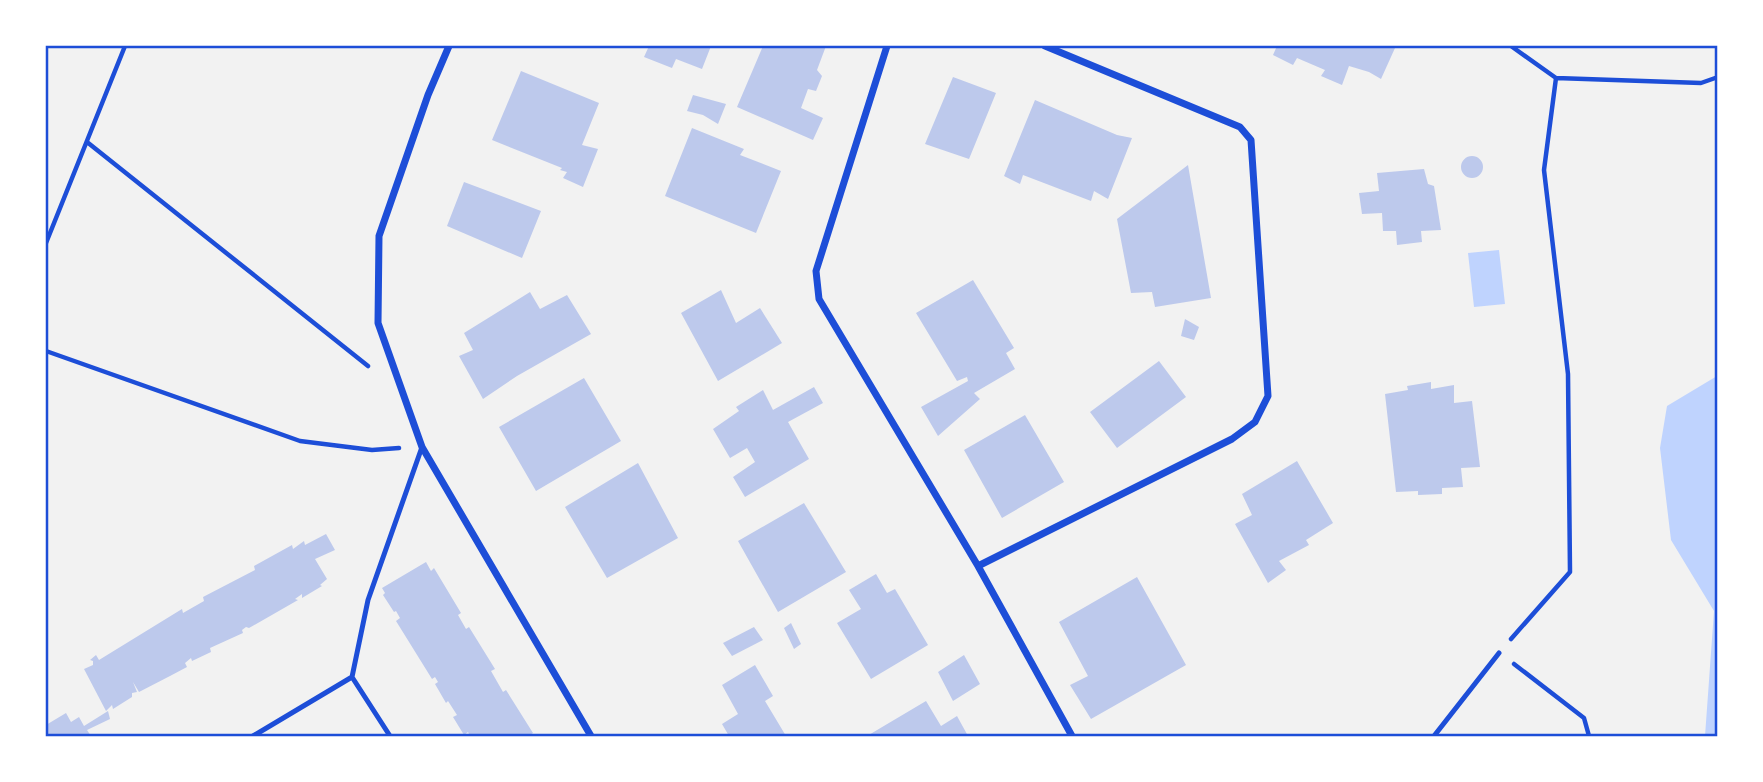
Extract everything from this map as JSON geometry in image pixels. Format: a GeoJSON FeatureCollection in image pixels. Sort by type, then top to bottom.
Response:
{"type":"FeatureCollection","features":[{"type":"Feature","properties":{"kind":"street"},"geometry":{"type":"LineString","coordinates":[[449,46],[428,95],[379,236],[377,323],[422,447],[591,737]]}},
{"type":"Feature","properties":{"kind":"street"},"geometry":{"type":"LineString","coordinates":[[887,46],[816,271],[819,299],[978,566],[1072,737]]}},
{"type":"Feature","properties":{"kind":"street"},"geometry":{"type":"LineString","coordinates":[[978,566],[1232,439],[1255,422],[1268,396],[1251,140],[1247,133],[1240,127],[1045,46]]}},
{"type":"Feature","properties":{"kind":"lane"},"geometry":{"type":"LineString","coordinates":[[390,737],[352,677],[368,600],[422,447]]}},
{"type":"Feature","properties":{"kind":"lane"},"geometry":{"type":"LineString","coordinates":[[1434,737],[1499,653]]}},
{"type":"Feature","properties":{"kind":"lane"},"geometry":{"type":"LineString","coordinates":[[253,737],[352,677]]}},
{"type":"Feature","properties":{"kind":"path"},"geometry":{"type":"LineString","coordinates":[[46,243],[125,46]]}},
{"type":"Feature","properties":{"kind":"path"},"geometry":{"type":"LineString","coordinates":[[1511,46],[1556,78],[1702,83],[1717,77]]}},
{"type":"Feature","properties":{"kind":"path"},"geometry":{"type":"LineString","coordinates":[[1556,78],[1544,170],[1569,374],[1570,572],[1499,653],[1584,718],[1589,737]]}},
{"type":"Feature","properties":{"kind":"path"},"geometry":{"type":"LineString","coordinates":[[87,142],[370,367]]}},
{"type":"Feature","properties":{"kind":"path"},"geometry":{"type":"LineString","coordinates":[[46,351],[300,441],[372,450],[422,447]]}},
{"type":"Feature","properties":{"kind":"water"},"geometry":{"type":"Polygon","coordinates":[[[1499,250],[1505,304],[1474,307],[1468,253],[1499,250]]]}},
{"type":"Feature","properties":{"kind":"water"},"geometry":{"type":"Polygon","coordinates":[[[1717,376],[1718,736],[1705,736],[1714,611],[1671,540],[1660,448],[1667,406],[1717,376]]]}},
{"type":"Feature","properties":{"kind":"building"},"geometry":{"type":"Polygon","coordinates":[[[649,46],[711,46],[702,69],[676,59],[672,68],[644,57],[649,46]]]}},
{"type":"Feature","properties":{"kind":"building"},"geometry":{"type":"Polygon","coordinates":[[[763,46],[826,46],[817,70],[822,76],[816,91],[808,89],[801,108],[823,118],[813,140],[737,107],[763,46]]]}},
{"type":"Feature","properties":{"kind":"building"},"geometry":{"type":"Polygon","coordinates":[[[1277,46],[1395,48],[1381,79],[1349,66],[1342,85],[1321,76],[1325,70],[1297,58],[1293,65],[1273,55],[1277,46]]]}},
{"type":"Feature","properties":{"kind":"building"},"geometry":{"type":"Polygon","coordinates":[[[521,71],[599,103],[582,145],[598,149],[583,187],[563,178],[567,172],[560,170],[562,168],[492,140],[521,71]]]}},
{"type":"Feature","properties":{"kind":"building"},"geometry":{"type":"Polygon","coordinates":[[[953,77],[996,93],[969,159],[925,144],[953,77]]]}},
{"type":"Feature","properties":{"kind":"building"},"geometry":{"type":"Polygon","coordinates":[[[693,95],[726,104],[718,124],[703,115],[687,111],[693,95]]]}},
{"type":"Feature","properties":{"kind":"building"},"geometry":{"type":"Polygon","coordinates":[[[1035,100],[1117,135],[1132,138],[1108,199],[1094,191],[1091,201],[1023,175],[1020,184],[1004,176],[1035,100]]]}},
{"type":"Feature","properties":{"kind":"building"},"geometry":{"type":"Polygon","coordinates":[[[692,128],[744,149],[740,155],[781,171],[756,233],[665,196],[692,128]]]}},
{"type":"Feature","properties":{"kind":"building"},"geometry":{"type":"Polygon","coordinates":[[[1472,156],[1480,159],[1483,167],[1480,175],[1472,178],[1464,175],[1461,167],[1464,159],[1472,156]]]}},
{"type":"Feature","properties":{"kind":"building"},"geometry":{"type":"Polygon","coordinates":[[[1188,165],[1211,298],[1155,307],[1152,292],[1131,293],[1117,219],[1188,165]]]}},
{"type":"Feature","properties":{"kind":"building"},"geometry":{"type":"Polygon","coordinates":[[[1424,169],[1428,184],[1434,186],[1441,230],[1421,231],[1422,242],[1397,245],[1396,231],[1383,231],[1382,213],[1362,214],[1359,193],[1379,191],[1377,173],[1424,169]]]}},
{"type":"Feature","properties":{"kind":"building"},"geometry":{"type":"Polygon","coordinates":[[[464,182],[541,211],[522,258],[447,226],[464,182]]]}},
{"type":"Feature","properties":{"kind":"building"},"geometry":{"type":"Polygon","coordinates":[[[973,280],[1014,348],[1006,353],[1015,369],[974,393],[980,399],[938,436],[921,407],[968,381],[967,377],[957,381],[916,313],[973,280]]]}},
{"type":"Feature","properties":{"kind":"building"},"geometry":{"type":"Polygon","coordinates":[[[721,290],[736,323],[760,308],[782,343],[718,381],[681,313],[721,290]]]}},
{"type":"Feature","properties":{"kind":"building"},"geometry":{"type":"Polygon","coordinates":[[[530,292],[540,309],[567,295],[591,334],[517,376],[483,399],[459,356],[473,350],[464,333],[530,292]]]}},
{"type":"Feature","properties":{"kind":"building"},"geometry":{"type":"Polygon","coordinates":[[[1185,319],[1199,327],[1194,340],[1181,336],[1185,319]]]}},
{"type":"Feature","properties":{"kind":"building"},"geometry":{"type":"Polygon","coordinates":[[[1159,361],[1186,397],[1117,448],[1090,412],[1159,361]]]}},
{"type":"Feature","properties":{"kind":"building"},"geometry":{"type":"Polygon","coordinates":[[[584,378],[621,441],[536,491],[499,427],[584,378]]]}},
{"type":"Feature","properties":{"kind":"building"},"geometry":{"type":"Polygon","coordinates":[[[1431,382],[1431,389],[1454,385],[1454,403],[1472,401],[1480,467],[1461,468],[1463,487],[1442,488],[1442,494],[1396,492],[1385,394],[1408,390],[1407,386],[1431,382]]]}},
{"type":"Feature","properties":{"kind":"building"},"geometry":{"type":"Polygon","coordinates":[[[814,387],[823,403],[788,422],[809,459],[745,497],[733,477],[755,462],[747,448],[730,458],[713,429],[739,411],[736,407],[763,390],[773,410],[814,387]]]}},
{"type":"Feature","properties":{"kind":"building"},"geometry":{"type":"Polygon","coordinates":[[[1025,415],[1064,482],[1002,518],[964,450],[1025,415]]]}},
{"type":"Feature","properties":{"kind":"building"},"geometry":{"type":"Polygon","coordinates":[[[1297,461],[1333,523],[1306,540],[1309,545],[1279,561],[1286,570],[1268,583],[1235,524],[1252,515],[1242,494],[1297,461]]]}},
{"type":"Feature","properties":{"kind":"building"},"geometry":{"type":"Polygon","coordinates":[[[638,463],[678,538],[607,578],[565,507],[638,463]]]}},
{"type":"Feature","properties":{"kind":"building"},"geometry":{"type":"Polygon","coordinates":[[[804,503],[846,572],[778,612],[738,541],[804,503]]]}},
{"type":"Feature","properties":{"kind":"building"},"geometry":{"type":"Polygon","coordinates":[[[326,534],[335,550],[315,559],[327,579],[320,585],[322,586],[302,598],[302,594],[295,599],[298,600],[249,628],[246,627],[242,630],[243,633],[210,648],[211,652],[192,661],[191,658],[185,663],[187,667],[139,692],[133,682],[137,692],[106,711],[84,669],[93,665],[90,660],[96,655],[99,660],[182,609],[183,613],[204,601],[203,597],[255,570],[254,566],[292,545],[293,549],[304,541],[305,545],[326,534]]]}},
{"type":"Feature","properties":{"kind":"building"},"geometry":{"type":"Polygon","coordinates":[[[426,562],[431,571],[434,568],[461,613],[458,615],[466,629],[469,627],[495,669],[491,671],[503,692],[506,690],[533,733],[528,736],[470,736],[468,732],[464,735],[453,717],[457,715],[435,684],[438,682],[435,677],[432,679],[396,621],[400,618],[396,611],[394,612],[383,595],[385,593],[382,588],[426,562]]]}},
{"type":"Feature","properties":{"kind":"building"},"geometry":{"type":"Polygon","coordinates":[[[876,574],[887,593],[895,589],[928,645],[871,679],[837,623],[861,609],[849,590],[876,574]]]}},
{"type":"Feature","properties":{"kind":"building"},"geometry":{"type":"Polygon","coordinates":[[[1137,577],[1186,665],[1091,719],[1070,685],[1088,676],[1059,622],[1137,577]]]}},
{"type":"Feature","properties":{"kind":"building"},"geometry":{"type":"Polygon","coordinates":[[[791,623],[801,644],[794,649],[784,628],[791,623]]]}},
{"type":"Feature","properties":{"kind":"building"},"geometry":{"type":"Polygon","coordinates":[[[754,627],[763,640],[732,656],[723,643],[754,627]]]}},
{"type":"Feature","properties":{"kind":"building"},"geometry":{"type":"Polygon","coordinates":[[[964,655],[980,684],[953,701],[938,672],[964,655]]]}},
{"type":"Feature","properties":{"kind":"building"},"geometry":{"type":"Polygon","coordinates":[[[755,665],[773,696],[765,701],[786,736],[729,736],[722,724],[738,714],[722,685],[755,665]]]}},
{"type":"Feature","properties":{"kind":"building"},"geometry":{"type":"Polygon","coordinates":[[[926,701],[941,726],[957,716],[968,736],[867,736],[926,701]]]}},
{"type":"Feature","properties":{"kind":"building"},"geometry":{"type":"Polygon","coordinates":[[[108,711],[110,719],[87,730],[91,736],[46,736],[46,725],[66,713],[71,722],[79,717],[84,726],[108,711]]]}}]}
